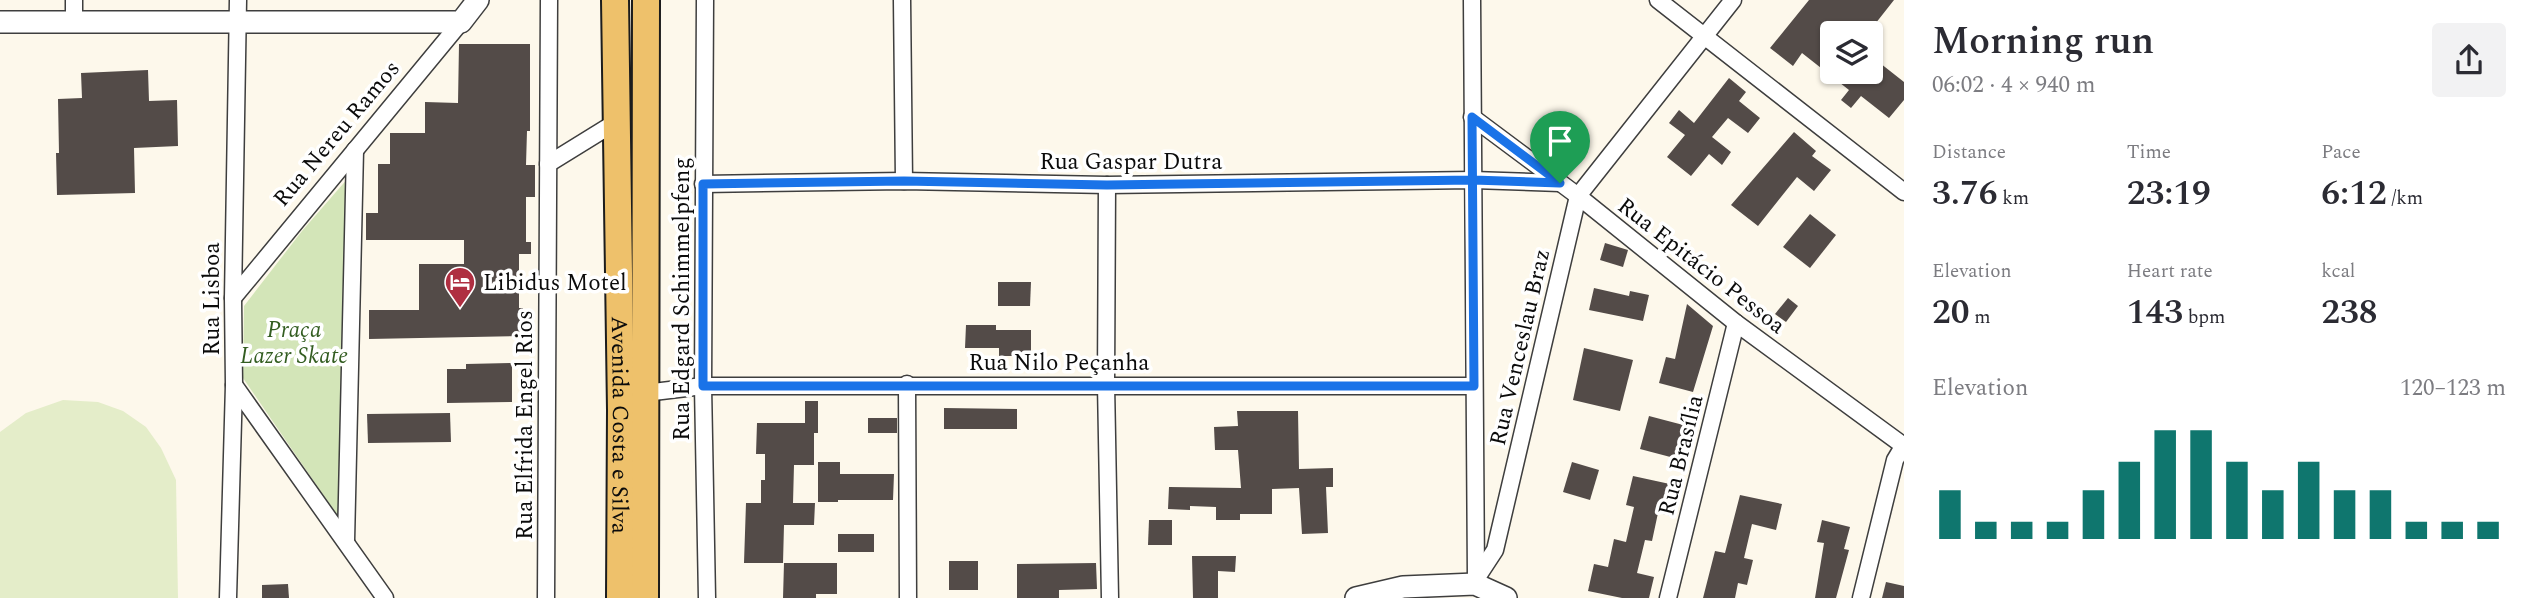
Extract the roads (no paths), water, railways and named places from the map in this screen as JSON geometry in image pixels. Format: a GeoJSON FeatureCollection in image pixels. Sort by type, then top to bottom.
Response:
{"type":"FeatureCollection","features":[{"type":"Feature","properties":{"kind":"main road","name":"Avenida Costa e Silva"},"geometry":{"type":"LineString","coordinates":[[615,0],[621,410],[620,598]]}},
{"type":"Feature","properties":{"kind":"main road","name":"Avenida Costa e Silva"},"geometry":{"type":"LineString","coordinates":[[645,598],[646,0]]}},
{"type":"Feature","properties":{"kind":"street","name":"Rua Nereu Ramos"},"geometry":{"type":"LineString","coordinates":[[233,298],[478,0]]}},
{"type":"Feature","properties":{"kind":"street","name":"Rua Elfrida Engel Rios"},"geometry":{"type":"LineString","coordinates":[[546,598],[549,0]]}},
{"type":"Feature","properties":{"kind":"street","name":"Rua Edgard Schimmelpfeng"},"geometry":{"type":"LineString","coordinates":[[705,0],[703,386],[707,598]]}},
{"type":"Feature","properties":{"kind":"street"},"geometry":{"type":"LineString","coordinates":[[902,0],[904,181]]}},
{"type":"Feature","properties":{"kind":"street"},"geometry":{"type":"LineString","coordinates":[[1472,0],[1475,582]]}},
{"type":"Feature","properties":{"kind":"street"},"geometry":{"type":"LineString","coordinates":[[1658,0],[1904,192]]}},
{"type":"Feature","properties":{"kind":"street","name":"Rua Venceslau Braz"},"geometry":{"type":"LineString","coordinates":[[1475,582],[1495,550],[1577,197],[1733,0]]}},
{"type":"Feature","properties":{"kind":"street"},"geometry":{"type":"LineString","coordinates":[[0,22],[74,11],[239,11],[461,22]]}},
{"type":"Feature","properties":{"kind":"street","name":"Rua Lisboa"},"geometry":{"type":"LineString","coordinates":[[229,598],[239,11]]}},
{"type":"Feature","properties":{"kind":"street","name":"Rua Epitácio Pessoa"},"geometry":{"type":"LineString","coordinates":[[1472,117],[1560,183],[1736,323],[1904,446]]}},
{"type":"Feature","properties":{"kind":"street"},"geometry":{"type":"LineString","coordinates":[[548,164],[616,122]]}},
{"type":"Feature","properties":{"kind":"street"},"geometry":{"type":"LineString","coordinates":[[346,541],[355,150]]}},
{"type":"Feature","properties":{"kind":"street","name":"Rua Gaspar Dutra"},"geometry":{"type":"LineString","coordinates":[[703,184],[904,181],[1107,185],[1473,180],[1560,183]]}},
{"type":"Feature","properties":{"kind":"street"},"geometry":{"type":"LineString","coordinates":[[1107,185],[1106,384],[1110,598]]}},
{"type":"Feature","properties":{"kind":"street","name":"Rua Brasília"},"geometry":{"type":"LineString","coordinates":[[1668,598],[1736,323]]}},
{"type":"Feature","properties":{"kind":"street"},"geometry":{"type":"LineString","coordinates":[[907,384],[908,598]]}},
{"type":"Feature","properties":{"kind":"street","name":"Rua Nilo Peçanha"},"geometry":{"type":"LineString","coordinates":[[645,393],[703,386],[907,384],[1474,386]]}},
{"type":"Feature","properties":{"kind":"street"},"geometry":{"type":"LineString","coordinates":[[234,385],[385,598]]}},
{"type":"Feature","properties":{"kind":"street"},"geometry":{"type":"LineString","coordinates":[[1861,598],[1895,460],[1904,446]]}},
{"type":"Feature","properties":{"kind":"street"},"geometry":{"type":"LineString","coordinates":[[1356,598],[1403,587],[1475,582],[1506,598]]}},
{"type":"Feature","properties":{"kind":"place","name":"Libidus Motel"},"geometry":{"type":"Point","coordinates":[460,309]}},
{"type":"Feature","properties":{"kind":"park label","name":"Praça Lazer Skate"},"geometry":{"type":"Point","coordinates":[294,342]}}]}
